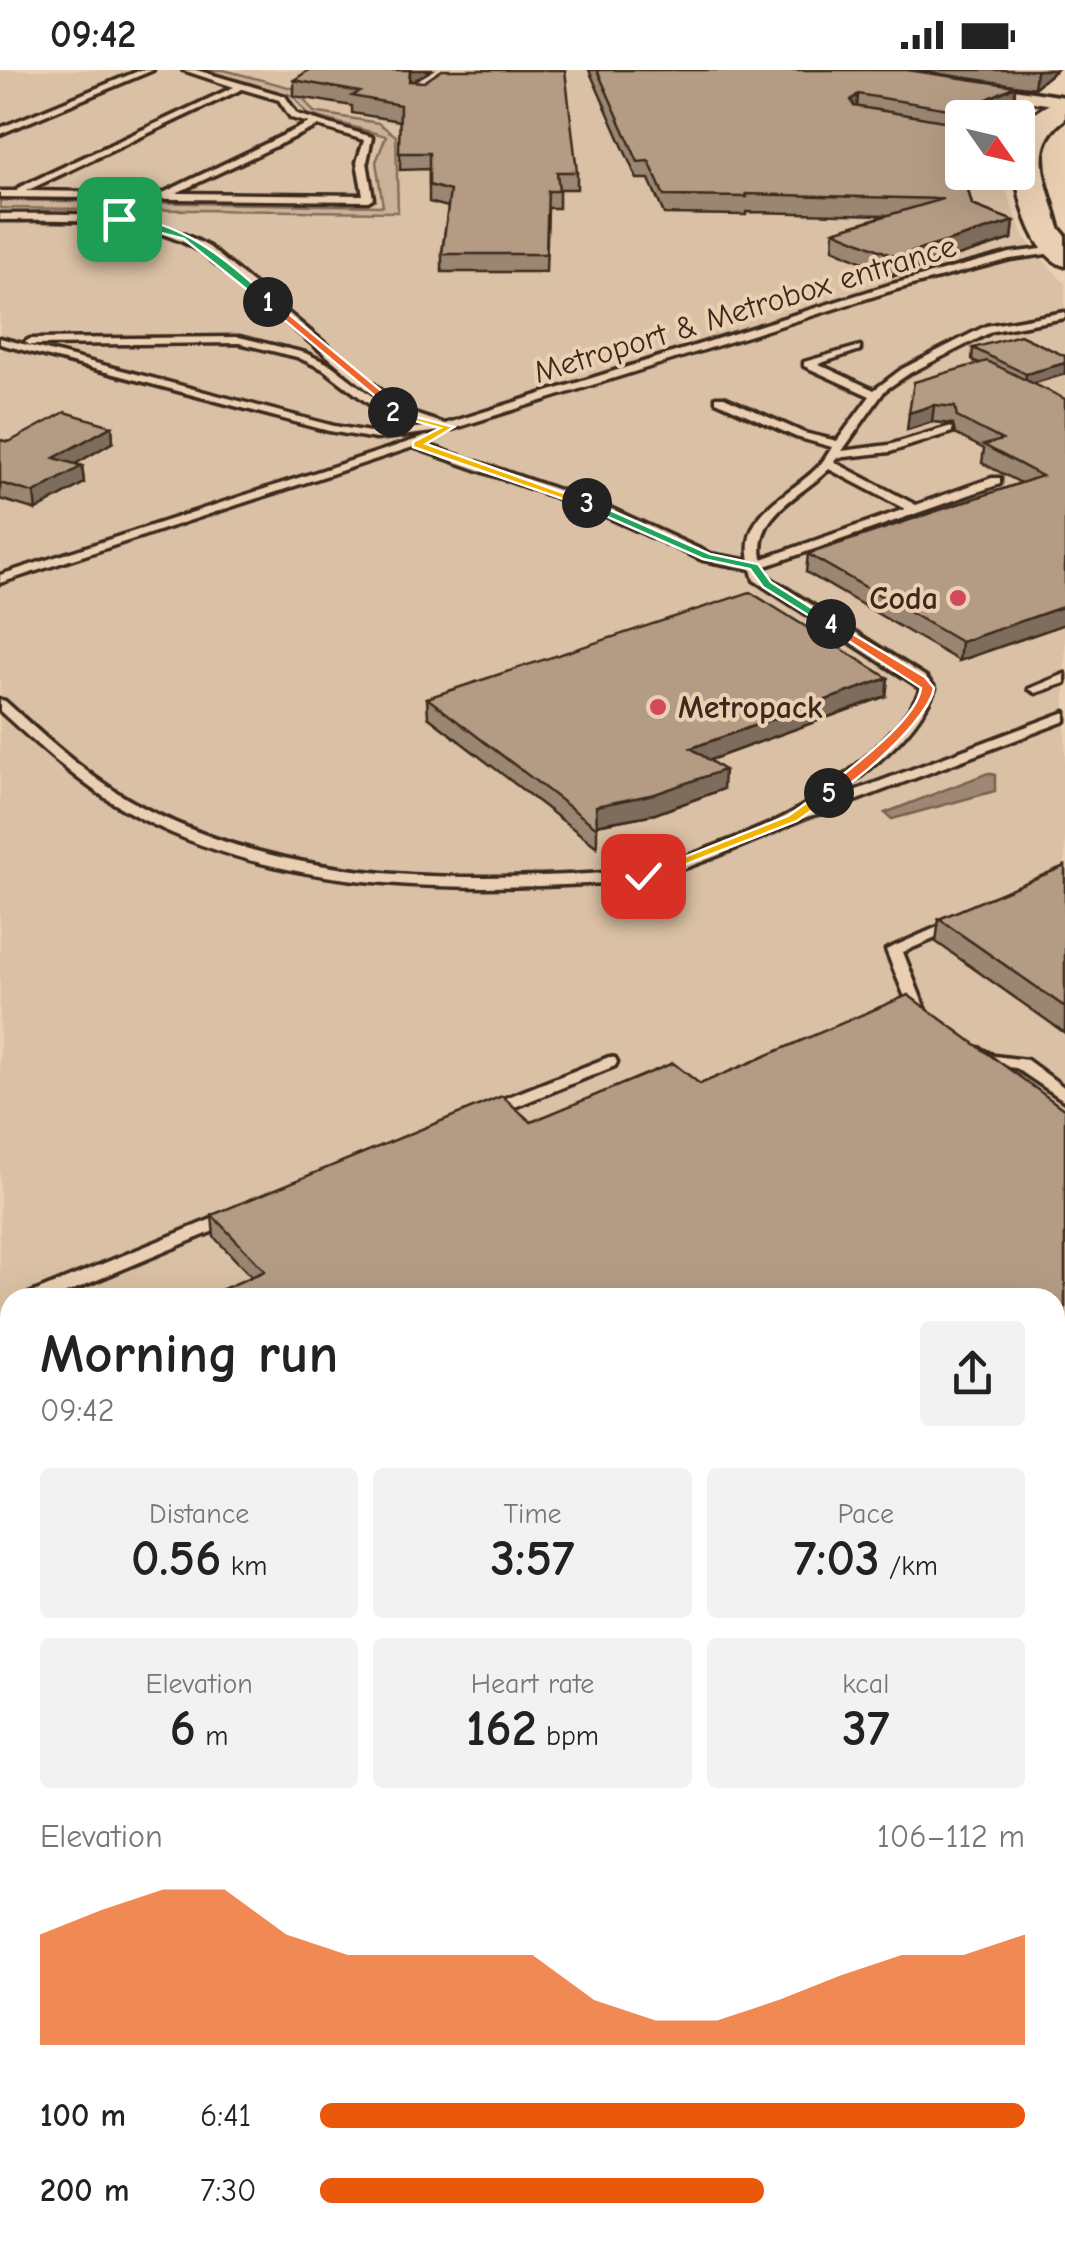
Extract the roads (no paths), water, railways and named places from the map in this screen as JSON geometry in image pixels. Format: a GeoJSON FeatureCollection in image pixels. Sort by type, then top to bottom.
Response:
{"type":"FeatureCollection","features":[{"type":"Feature","properties":{"kind":"main road"},"geometry":{"type":"LineString","coordinates":[[1035,130],[1065,104]]}},
{"type":"Feature","properties":{"kind":"main road"},"geometry":{"type":"LineString","coordinates":[[1035,188],[1042,222],[1061,253]]}},
{"type":"Feature","properties":{"kind":"street"},"geometry":{"type":"LineString","coordinates":[[952,85],[1065,104]]}},
{"type":"Feature","properties":{"kind":"lane"},"geometry":{"type":"LineString","coordinates":[[0,131],[149,70]]}},
{"type":"Feature","properties":{"kind":"lane"},"geometry":{"type":"LineString","coordinates":[[0,194],[368,198],[362,162],[369,139],[294,116],[282,98],[187,70]]}},
{"type":"Feature","properties":{"kind":"lane"},"geometry":{"type":"LineString","coordinates":[[14,194],[242,86]]}},
{"type":"Feature","properties":{"kind":"lane"},"geometry":{"type":"LineString","coordinates":[[160,196],[318,123]]}},
{"type":"Feature","properties":{"kind":"lane"},"geometry":{"type":"LineString","coordinates":[[0,217],[119,219],[187,237],[385,400],[394,413]]}},
{"type":"Feature","properties":{"kind":"lane","name":"Metroport & Metrobox entrance"},"geometry":{"type":"LineString","coordinates":[[449,427],[893,287],[1010,256],[1061,253]]}},
{"type":"Feature","properties":{"kind":"lane"},"geometry":{"type":"LineString","coordinates":[[785,822],[822,799],[890,741],[926,698],[928,688],[767,584],[754,566],[758,535],[771,509],[835,455],[877,394],[906,370],[990,328],[1065,315]]}},
{"type":"Feature","properties":{"kind":"lane"},"geometry":{"type":"LineString","coordinates":[[3,342],[239,340],[301,355],[327,367],[394,413],[449,427]]}},
{"type":"Feature","properties":{"kind":"lane"},"geometry":{"type":"LineString","coordinates":[[3,342],[333,429],[376,436],[449,427]]}},
{"type":"Feature","properties":{"kind":"lane"},"geometry":{"type":"LineString","coordinates":[[856,348],[808,364],[877,394]]}},
{"type":"Feature","properties":{"kind":"lane"},"geometry":{"type":"LineString","coordinates":[[720,399],[800,435],[916,510]]}},
{"type":"Feature","properties":{"kind":"lane"},"geometry":{"type":"LineString","coordinates":[[0,579],[417,445],[449,427]]}},
{"type":"Feature","properties":{"kind":"lane"},"geometry":{"type":"LineString","coordinates":[[835,455],[890,448],[948,430]]}},
{"type":"Feature","properties":{"kind":"lane"},"geometry":{"type":"LineString","coordinates":[[417,445],[600,508],[707,556],[754,566],[996,482]]}},
{"type":"Feature","properties":{"kind":"lane"},"geometry":{"type":"LineString","coordinates":[[1036,688],[1065,678]]}},
{"type":"Feature","properties":{"kind":"lane"},"geometry":{"type":"LineString","coordinates":[[0,704],[30,735],[108,794],[177,833],[227,852],[352,879],[500,884],[650,875],[1065,716]]}},
{"type":"Feature","properties":{"kind":"lane"},"geometry":{"type":"LineString","coordinates":[[931,1022],[916,1012],[894,950],[980,914]]}},
{"type":"Feature","properties":{"kind":"lane"},"geometry":{"type":"LineString","coordinates":[[960,1041],[989,1060],[1021,1064],[1065,1096]]}},
{"type":"Feature","properties":{"kind":"lane"},"geometry":{"type":"LineString","coordinates":[[462,1122],[609,1062]]}},
{"type":"Feature","properties":{"kind":"lane"},"geometry":{"type":"LineString","coordinates":[[60,1288],[260,1205]]}},
{"type":"Feature","properties":{"kind":"place","name":"Coda"},"geometry":{"type":"Point","coordinates":[958,598]}},
{"type":"Feature","properties":{"kind":"place","name":"Metropack"},"geometry":{"type":"Point","coordinates":[658,707]}}]}
